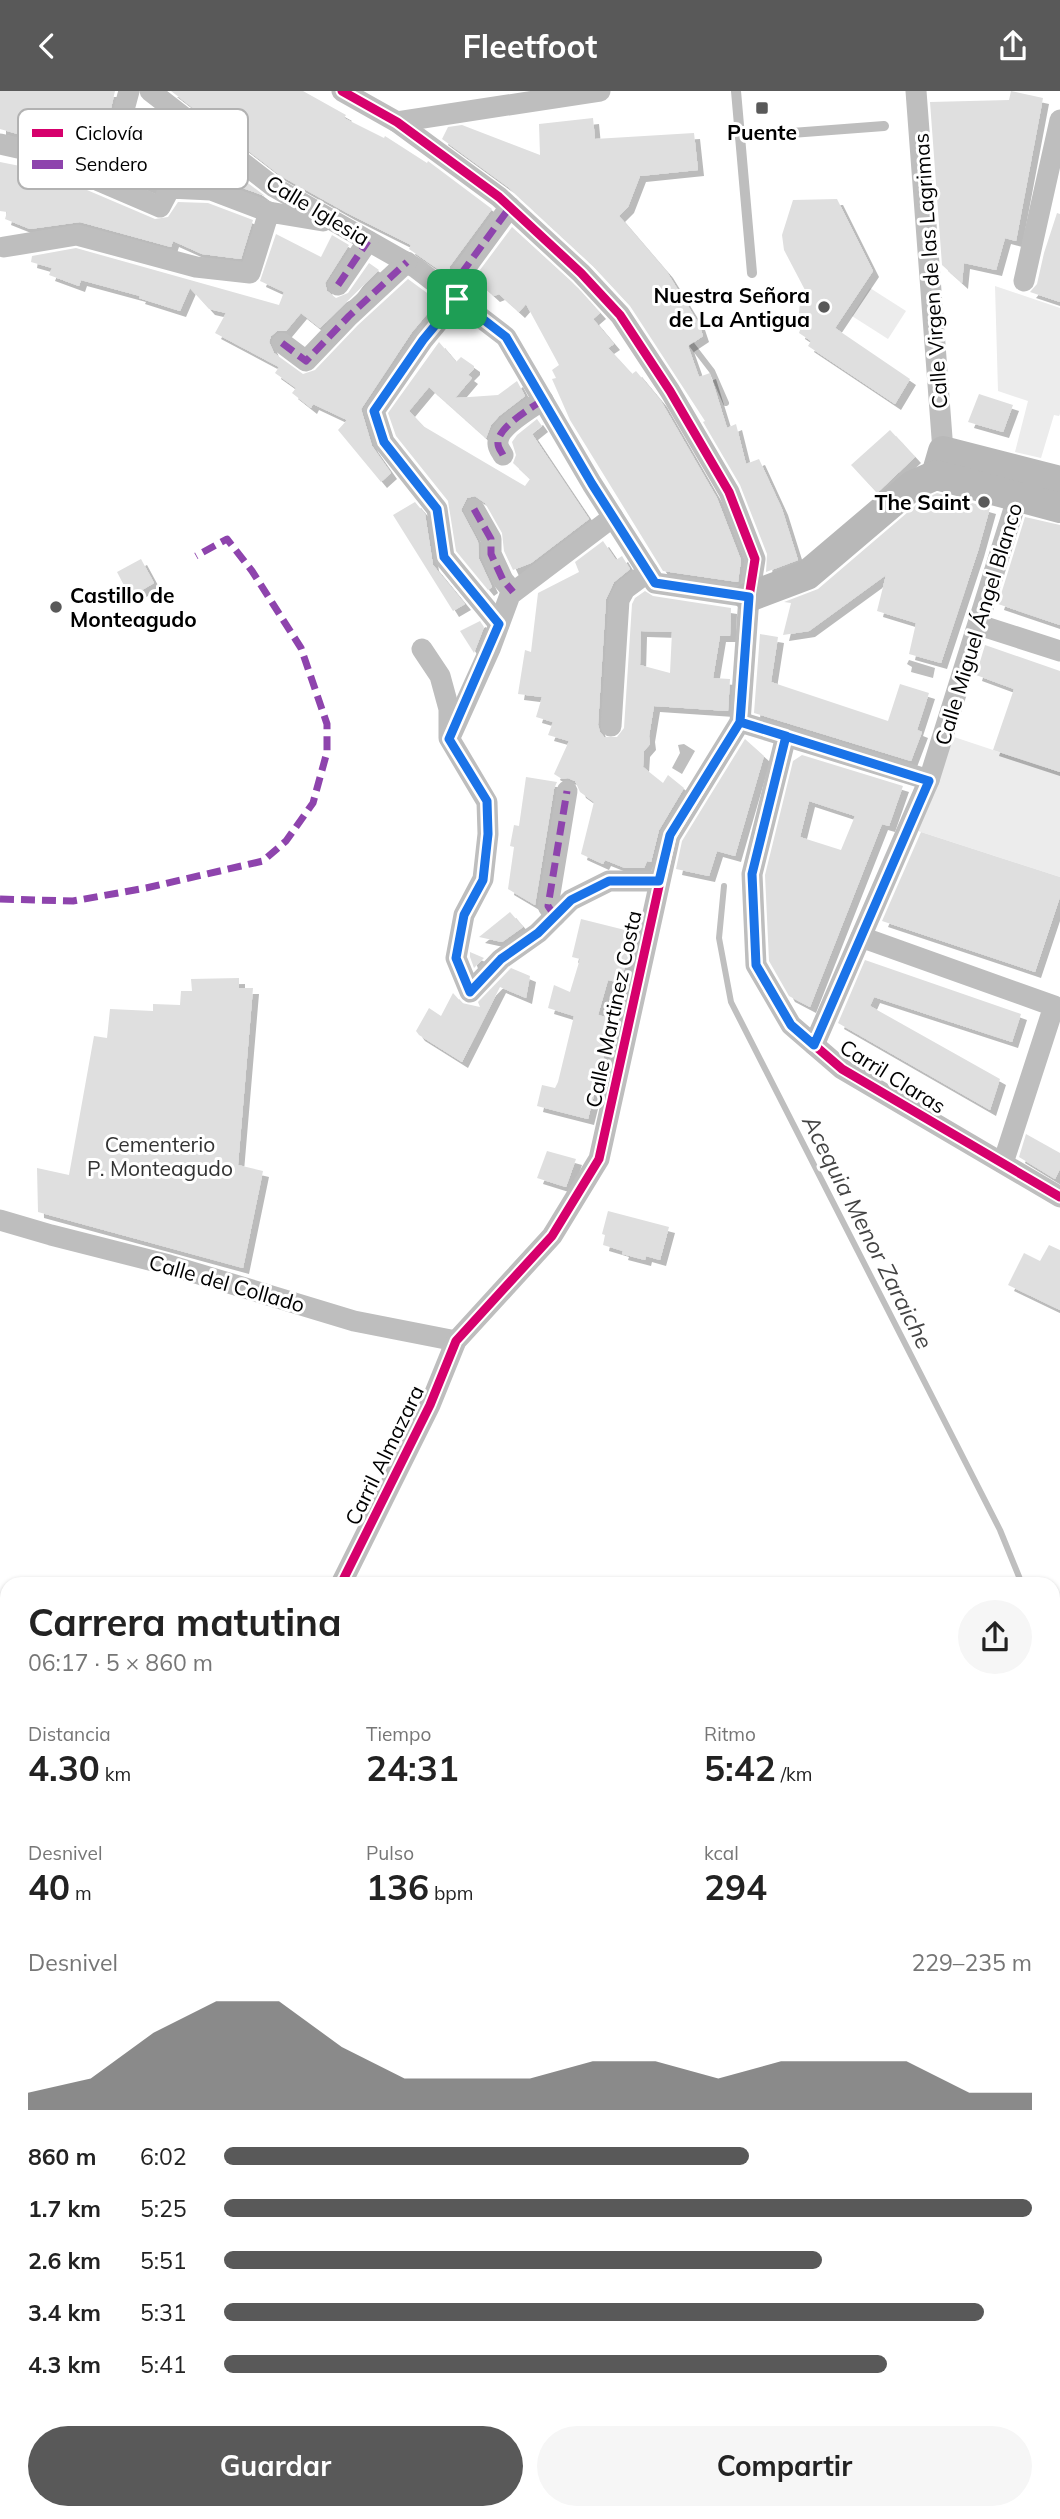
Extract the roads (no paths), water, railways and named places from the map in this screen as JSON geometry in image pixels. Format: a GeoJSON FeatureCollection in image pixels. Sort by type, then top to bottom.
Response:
{"type":"FeatureCollection","features":[{"type":"Feature","properties":{"kind":"street"},"geometry":{"type":"LineString","coordinates":[[124,109],[129,91]]}},
{"type":"Feature","properties":{"kind":"street","name":"Calle Iglesia"},"geometry":{"type":"LineString","coordinates":[[149,91],[172,109]]}},
{"type":"Feature","properties":{"kind":"street","name":"Calle Martinez Costa"},"geometry":{"type":"LineString","coordinates":[[342,91],[397,122],[510,207],[581,273],[620,315],[670,391],[729,492],[755,559],[749,597],[740,722],[670,835],[599,1159],[552,1236],[456,1341]]}},
{"type":"Feature","properties":{"kind":"street"},"geometry":{"type":"LineString","coordinates":[[397,122],[600,91]]}},
{"type":"Feature","properties":{"kind":"street","name":"Calle Virgen de las Lagrimas"},"geometry":{"type":"LineString","coordinates":[[916,91],[940,463]]}},
{"type":"Feature","properties":{"kind":"street"},"geometry":{"type":"LineString","coordinates":[[1024,281],[1060,120]]}},
{"type":"Feature","properties":{"kind":"street"},"geometry":{"type":"LineString","coordinates":[[0,144],[18,149]]}},
{"type":"Feature","properties":{"kind":"street","name":"Calle Iglesia"},"geometry":{"type":"LineString","coordinates":[[248,167],[274,187],[407,262],[506,337],[613,517],[649,572]]}},
{"type":"Feature","properties":{"kind":"street"},"geometry":{"type":"LineString","coordinates":[[118,189],[160,207],[169,189]]}},
{"type":"Feature","properties":{"kind":"street"},"geometry":{"type":"LineString","coordinates":[[190,189],[211,190],[269,212],[339,224]]}},
{"type":"Feature","properties":{"kind":"street"},"geometry":{"type":"LineString","coordinates":[[461,274],[510,207]]}},
{"type":"Feature","properties":{"kind":"street"},"geometry":{"type":"LineString","coordinates":[[4,247],[76,235],[196,267],[250,273],[269,212]]}},
{"type":"Feature","properties":{"kind":"street"},"geometry":{"type":"LineString","coordinates":[[338,285],[368,241]]}},
{"type":"Feature","properties":{"kind":"street"},"geometry":{"type":"LineString","coordinates":[[282,343],[306,361],[407,262]]}},
{"type":"Feature","properties":{"kind":"street"},"geometry":{"type":"LineString","coordinates":[[457,299],[423,340],[374,411],[384,442],[437,509],[444,557],[499,624]]}},
{"type":"Feature","properties":{"kind":"street"},"geometry":{"type":"LineString","coordinates":[[503,455],[498,444],[505,428],[543,400]]}},
{"type":"Feature","properties":{"kind":"street"},"geometry":{"type":"LineString","coordinates":[[611,726],[619,600],[625,589],[649,572],[655,583],[749,597],[807,575],[940,463],[1021,484],[1060,508]]}},
{"type":"Feature","properties":{"kind":"street"},"geometry":{"type":"LineString","coordinates":[[1021,484],[1060,481]]}},
{"type":"Feature","properties":{"kind":"street","name":"Calle Miguel Ángel Blanco"},"geometry":{"type":"LineString","coordinates":[[814,1045],[929,781],[1021,484]]}},
{"type":"Feature","properties":{"kind":"street"},"geometry":{"type":"LineString","coordinates":[[474,509],[491,539],[491,554],[503,580],[513,592]]}},
{"type":"Feature","properties":{"kind":"street"},"geometry":{"type":"LineString","coordinates":[[449,739],[510,594],[613,517]]}},
{"type":"Feature","properties":{"kind":"street"},"geometry":{"type":"LineString","coordinates":[[979,625],[1060,651]]}},
{"type":"Feature","properties":{"kind":"street"},"geometry":{"type":"LineString","coordinates":[[422,649],[440,676],[449,709],[449,739],[487,801],[488,834],[483,880],[464,915],[456,958],[470,992],[501,959],[538,933],[571,900],[609,881],[659,881]]}},
{"type":"Feature","properties":{"kind":"street"},"geometry":{"type":"LineString","coordinates":[[740,722],[929,781]]}},
{"type":"Feature","properties":{"kind":"street","name":"Carril Claras"},"geometry":{"type":"LineString","coordinates":[[786,736],[752,874],[756,965],[791,1025],[842,1069],[1060,1197]]}},
{"type":"Feature","properties":{"kind":"street"},"geometry":{"type":"LineString","coordinates":[[555,916],[548,906],[567,792]]}},
{"type":"Feature","properties":{"kind":"street"},"geometry":{"type":"LineString","coordinates":[[861,937],[1058,1001],[1003,1163]]}},
{"type":"Feature","properties":{"kind":"street","name":"Calle del Collado"},"geometry":{"type":"LineString","coordinates":[[0,1220],[169,1265],[354,1321],[456,1341]]}},
{"type":"Feature","properties":{"kind":"street","name":"Carril Almazara"},"geometry":{"type":"LineString","coordinates":[[344,1577],[430,1405],[456,1341]]}},
{"type":"Feature","properties":{"kind":"lane"},"geometry":{"type":"LineString","coordinates":[[736,91],[752,273]]}},
{"type":"Feature","properties":{"kind":"lane"},"geometry":{"type":"LineString","coordinates":[[740,137],[884,126]]}},
{"type":"Feature","properties":{"kind":"waterway","name":"Acequia Menor Zaraiche"},"geometry":{"type":"LineString","coordinates":[[692,345],[712,371],[726,403]]}},
{"type":"Feature","properties":{"kind":"waterway","name":"Acequia Menor Zaraiche"},"geometry":{"type":"LineString","coordinates":[[724,886],[719,938],[731,1002],[1000,1530],[1019,1577]]}},
{"type":"Feature","properties":{"kind":"place","name":"Puente"},"geometry":{"type":"Point","coordinates":[762,108]}},
{"type":"Feature","properties":{"kind":"place","name":"Nuestra Señora de La Antigua"},"geometry":{"type":"Point","coordinates":[824,307]}},
{"type":"Feature","properties":{"kind":"place","name":"The Saint"},"geometry":{"type":"Point","coordinates":[984,502]}},
{"type":"Feature","properties":{"kind":"place","name":"Castillo de Monteagudo"},"geometry":{"type":"Point","coordinates":[56,607]}},
{"type":"Feature","properties":{"kind":"park label","name":"Cementerio P. Monteagudo"},"geometry":{"type":"Point","coordinates":[160,1156]}}]}
